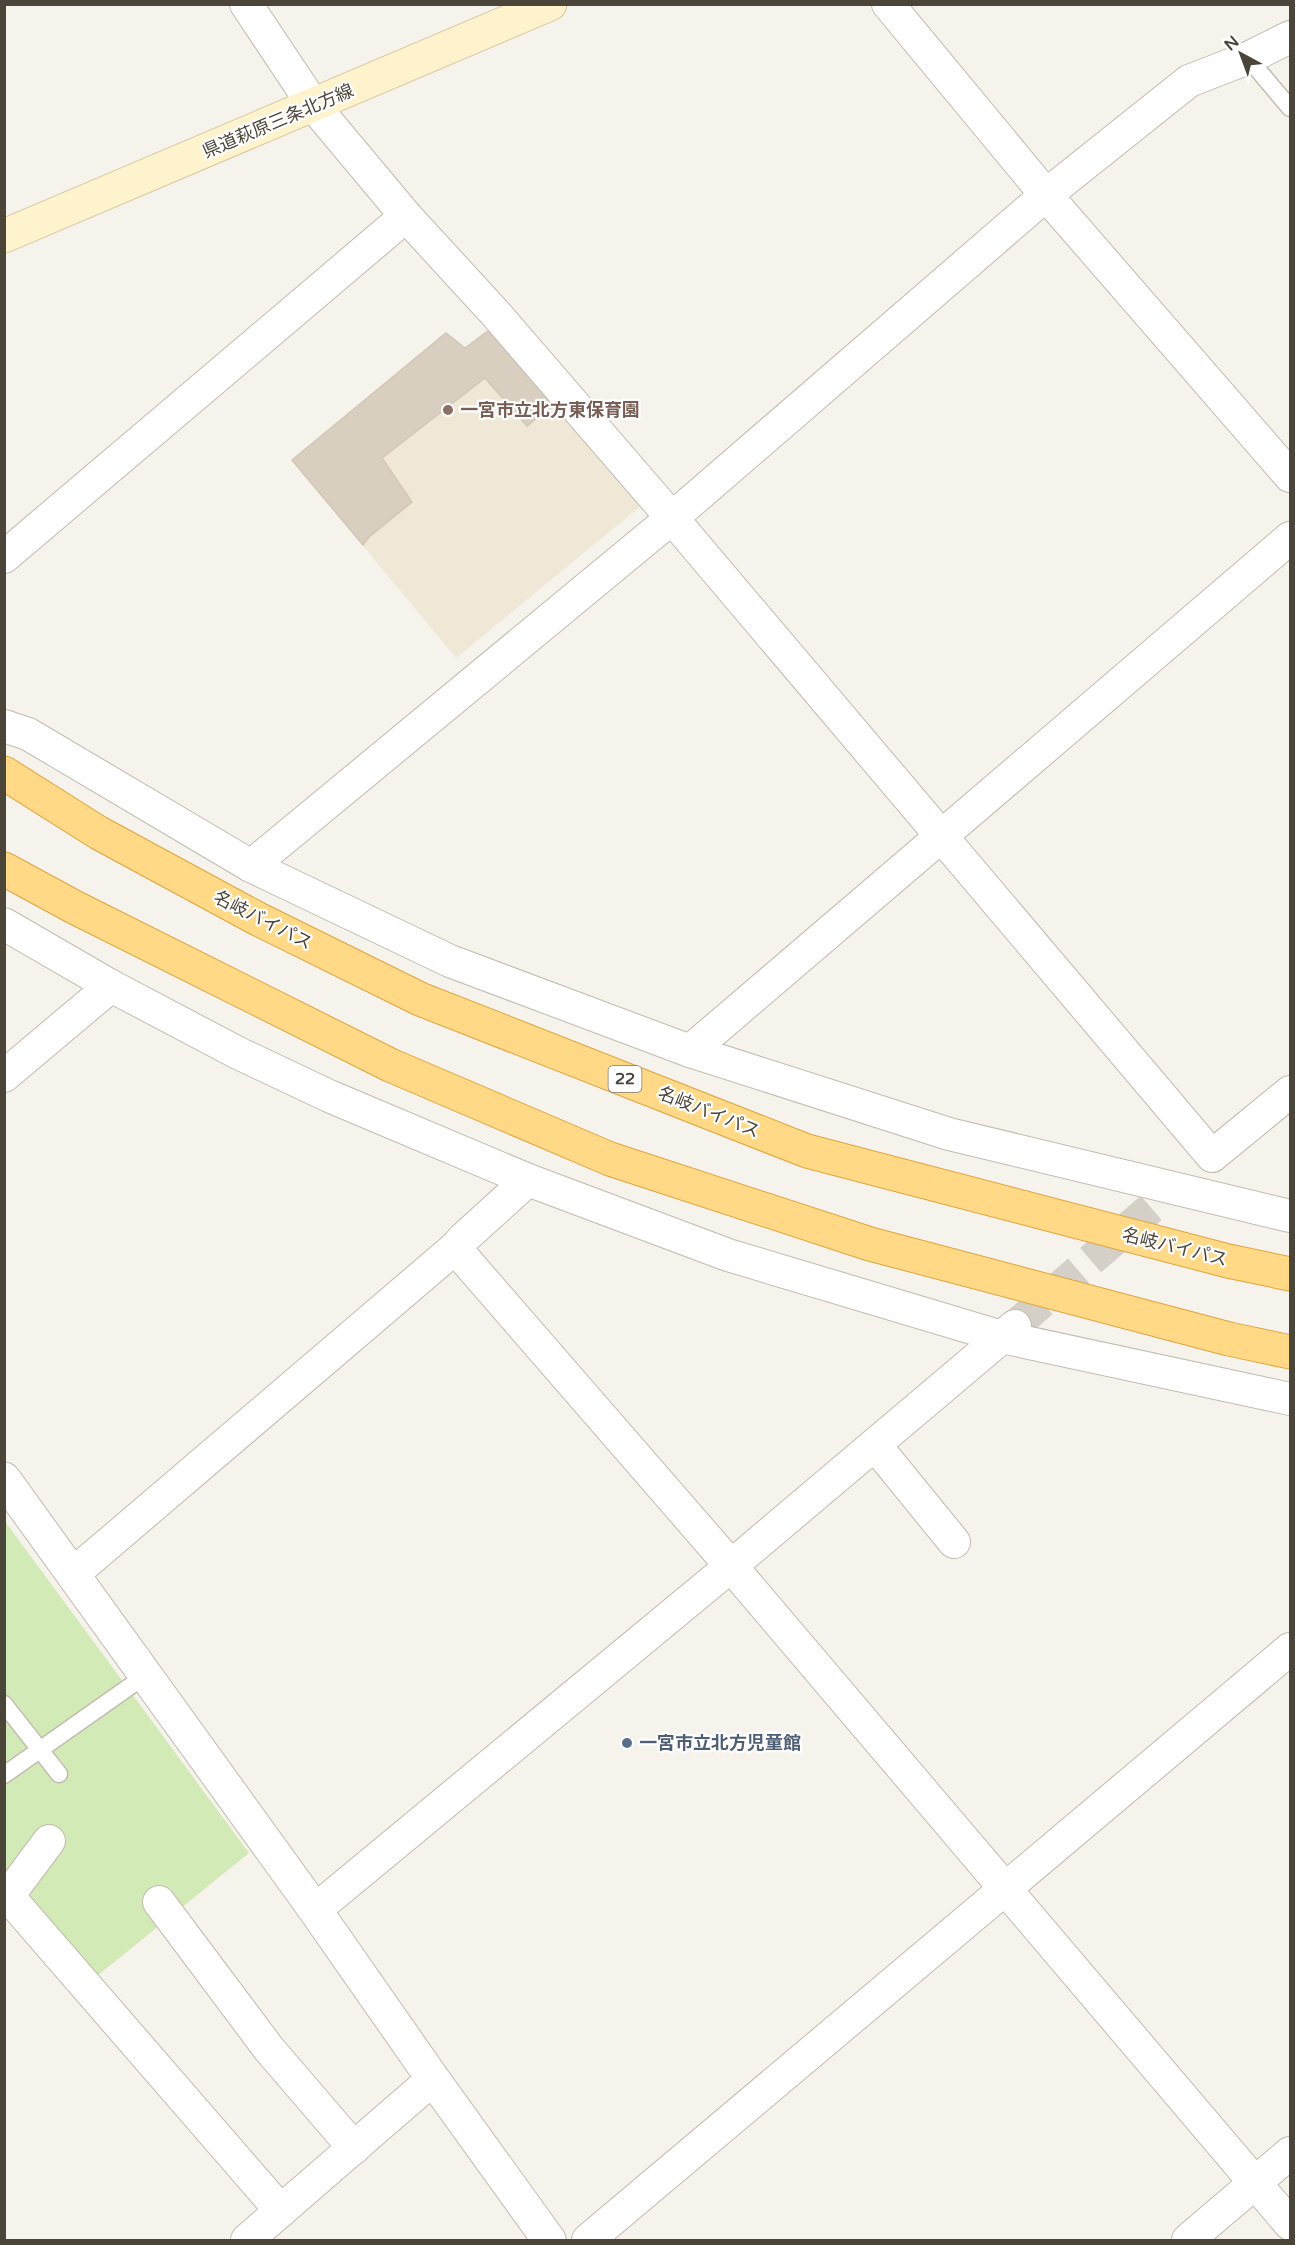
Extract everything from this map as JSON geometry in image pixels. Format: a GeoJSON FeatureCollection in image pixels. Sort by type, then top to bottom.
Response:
{"type":"FeatureCollection","features":[{"type":"Feature","properties":{"kind":"highway","name":"名岐バイパス"},"geometry":{"type":"LineString","coordinates":[[4,772],[99,833],[258,919],[420,999],[807,1151],[1228,1262],[1290,1274]]}},
{"type":"Feature","properties":{"kind":"highway"},"geometry":{"type":"LineString","coordinates":[[4,869],[74,907],[390,1065],[610,1158],[870,1244],[1229,1339],[1290,1352]]}},
{"type":"Feature","properties":{"kind":"main road","name":"県道萩原三条北方線"},"geometry":{"type":"LineString","coordinates":[[4,236],[550,4]]}},
{"type":"Feature","properties":{"kind":"street"},"geometry":{"type":"LineString","coordinates":[[246,4],[314,106],[406,216],[502,321],[672,518],[1212,1156]]}},
{"type":"Feature","properties":{"kind":"street"},"geometry":{"type":"LineString","coordinates":[[888,4],[1046,195],[1290,476]]}},
{"type":"Feature","properties":{"kind":"street"},"geometry":{"type":"LineString","coordinates":[[251,866],[672,518],[1046,195],[1189,81],[1248,58],[1290,37]]}},
{"type":"Feature","properties":{"kind":"street"},"geometry":{"type":"LineString","coordinates":[[4,557],[406,216]]}},
{"type":"Feature","properties":{"kind":"street"},"geometry":{"type":"LineString","coordinates":[[690,1051],[1290,538]]}},
{"type":"Feature","properties":{"kind":"street"},"geometry":{"type":"LineString","coordinates":[[4,726],[28,734],[251,866],[450,961],[690,1051],[949,1134],[1166,1195],[1290,1216]]}},
{"type":"Feature","properties":{"kind":"street"},"geometry":{"type":"LineString","coordinates":[[4,924],[111,986],[238,1053],[319,1091],[528,1180],[728,1255],[1010,1330],[1290,1399]]}},
{"type":"Feature","properties":{"kind":"street"},"geometry":{"type":"LineString","coordinates":[[4,1076],[111,986]]}},
{"type":"Feature","properties":{"kind":"street"},"geometry":{"type":"LineString","coordinates":[[1166,1195],[1290,1092]]}},
{"type":"Feature","properties":{"kind":"street"},"geometry":{"type":"LineString","coordinates":[[73,1574],[455,1248],[528,1180]]}},
{"type":"Feature","properties":{"kind":"street"},"geometry":{"type":"LineString","coordinates":[[455,1248],[731,1566],[1290,2223]]}},
{"type":"Feature","properties":{"kind":"street"},"geometry":{"type":"LineString","coordinates":[[315,1910],[731,1566],[1010,1330]]}},
{"type":"Feature","properties":{"kind":"street"},"geometry":{"type":"LineString","coordinates":[[875,1445],[954,1542]]}},
{"type":"Feature","properties":{"kind":"street"},"geometry":{"type":"LineString","coordinates":[[4,1479],[315,1910],[549,2241]]}},
{"type":"Feature","properties":{"kind":"street"},"geometry":{"type":"LineString","coordinates":[[588,2241],[1290,1649]]}},
{"type":"Feature","properties":{"kind":"street"},"geometry":{"type":"LineString","coordinates":[[49,1841],[6,1897],[265,2230],[433,2079]]}},
{"type":"Feature","properties":{"kind":"street"},"geometry":{"type":"LineString","coordinates":[[159,1902],[269,2049],[354,2148]]}},
{"type":"Feature","properties":{"kind":"street"},"geometry":{"type":"LineString","coordinates":[[1188,2241],[1290,2153]]}},
{"type":"Feature","properties":{"kind":"lane"},"geometry":{"type":"LineString","coordinates":[[1248,58],[1290,108]]}},
{"type":"Feature","properties":{"kind":"lane"},"geometry":{"type":"LineString","coordinates":[[4,1775],[146,1675]]}},
{"type":"Feature","properties":{"kind":"lane"},"geometry":{"type":"LineString","coordinates":[[4,1704],[59,1774]]}},
{"type":"Feature","properties":{"kind":"shaded area"},"geometry":{"type":"Polygon","coordinates":[[[485,331],[653,496],[456,658],[292,460],[446,333],[465,348],[485,331]]]}},
{"type":"Feature","properties":{"kind":"green space"},"geometry":{"type":"Polygon","coordinates":[[[4,1520],[249,1853],[92,1980],[9,1883],[5,1868],[4,1520]]]}},
{"type":"Feature","properties":{"kind":"building"},"geometry":{"type":"Polygon","coordinates":[[[502,321],[566,395],[527,426],[485,378],[382,458],[412,502],[369,537],[363,545],[292,460],[446,333],[465,348],[502,321]]]}},
{"type":"Feature","properties":{"kind":"tunnel"},"geometry":{"type":"LineString","coordinates":[[1018,1323],[1158,1202]]}},
{"type":"Feature","properties":{"kind":"place","name":"一宮市立北方東保育園"},"geometry":{"type":"Point","coordinates":[448,410]}},
{"type":"Feature","properties":{"kind":"place","name":"一宮市立北方児童館"},"geometry":{"type":"Point","coordinates":[627,1743]}}]}
